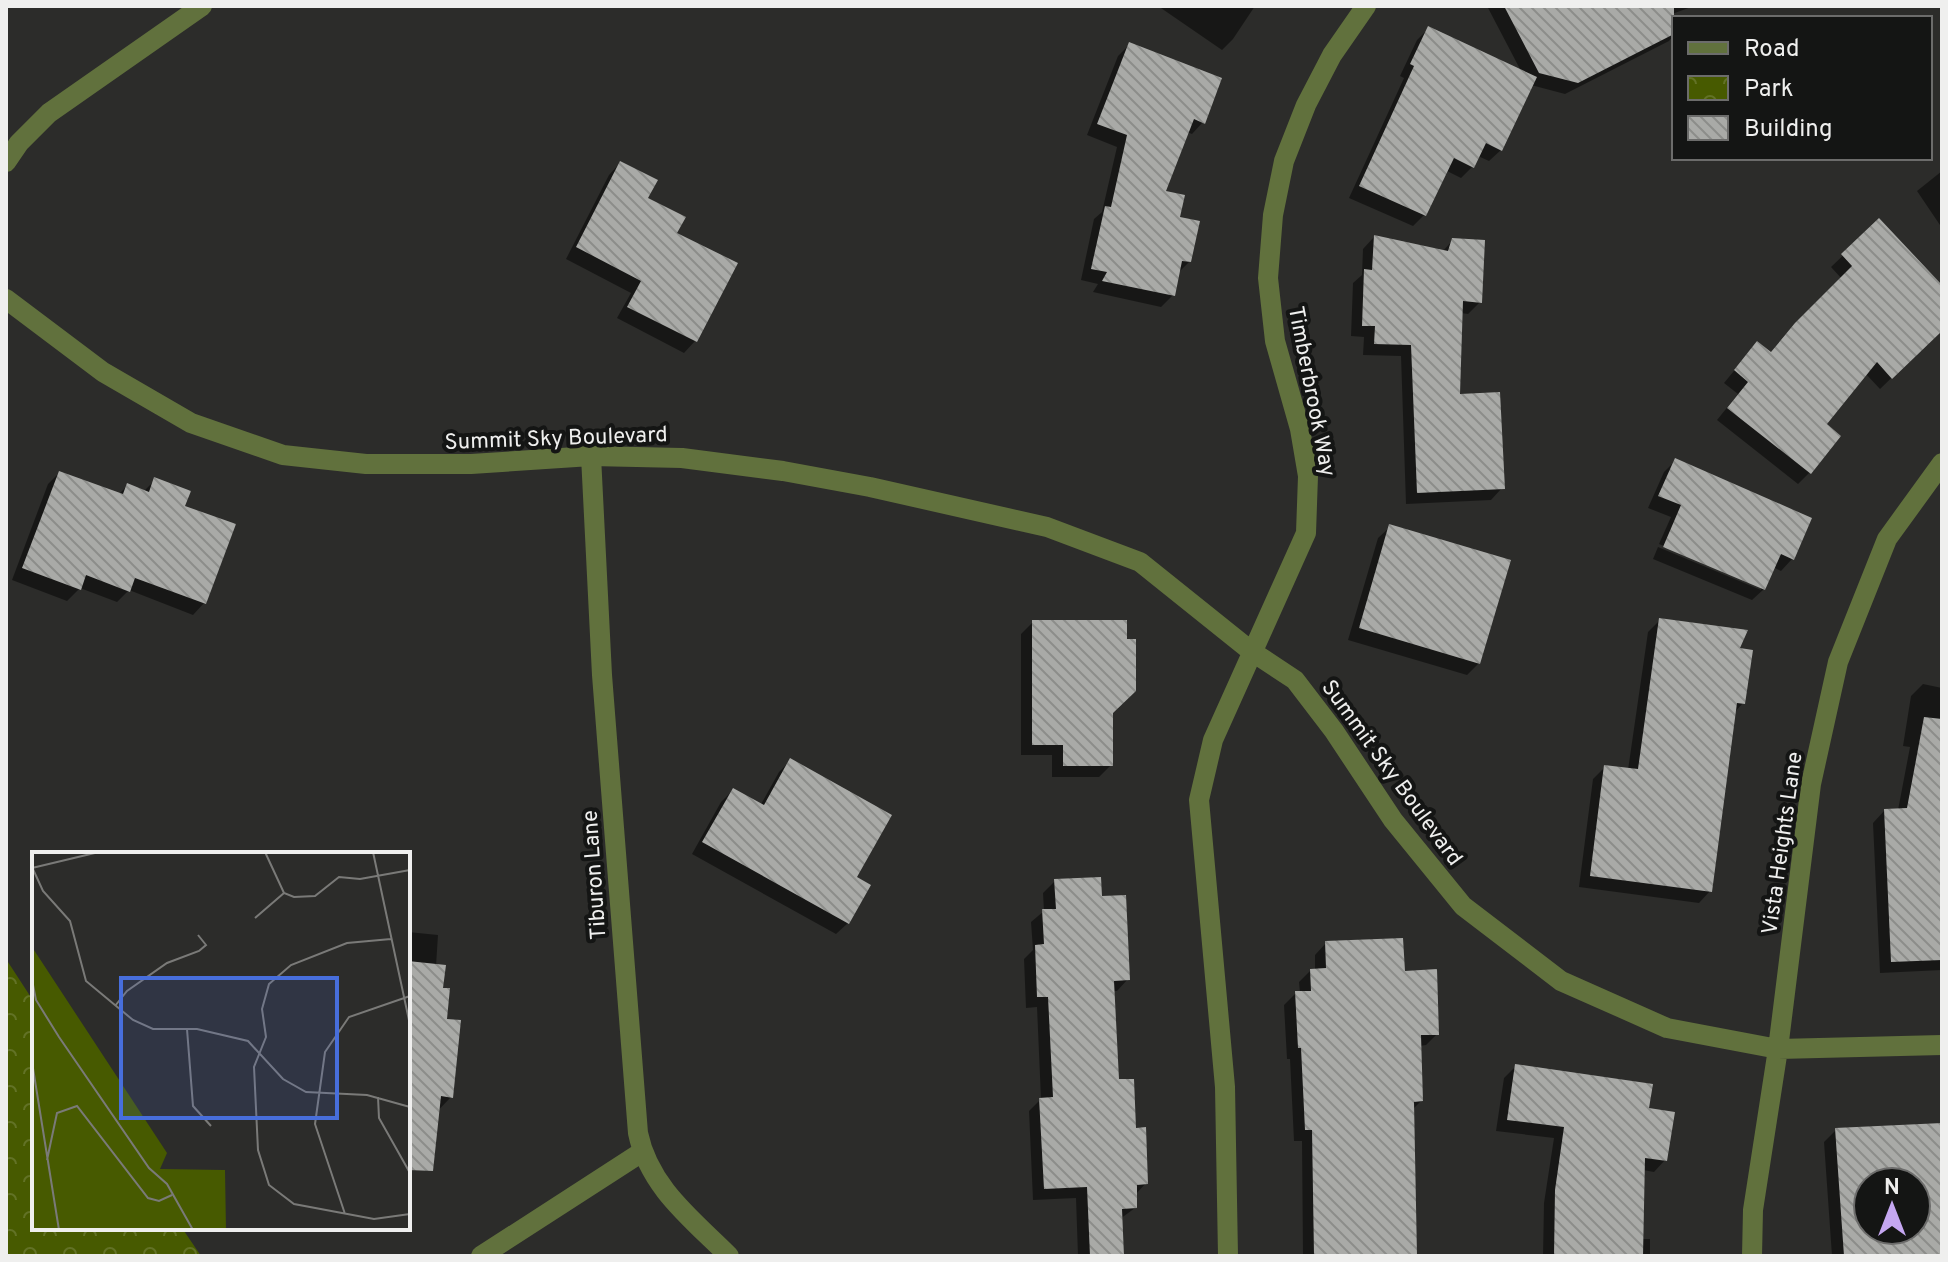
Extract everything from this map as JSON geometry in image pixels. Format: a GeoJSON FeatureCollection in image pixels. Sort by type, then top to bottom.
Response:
{"type":"FeatureCollection","features":[{"type":"Feature","properties":{"kind":"street"},"geometry":{"type":"LineString","coordinates":[[6,162],[19,143],[49,113],[202,6]]}},
{"type":"Feature","properties":{"kind":"street","name":"Timberbrook Way"},"geometry":{"type":"LineString","coordinates":[[1251,651],[1306,533],[1308,476],[1300,429],[1274,329],[1268,278],[1273,215],[1284,161],[1306,105],[1332,55],[1366,6]]}},
{"type":"Feature","properties":{"kind":"street","name":"Summit Sky Boulevard"},"geometry":{"type":"LineString","coordinates":[[6,299],[103,372],[191,423],[283,455],[366,464],[456,464],[591,456],[682,458],[783,471],[870,487],[1047,527],[1140,562],[1251,651],[1295,680],[1334,731],[1393,820],[1463,906],[1561,981],[1667,1028],[1778,1049],[1942,1045]]}},
{"type":"Feature","properties":{"kind":"street","name":"Tiburon Lane"},"geometry":{"type":"LineString","coordinates":[[591,456],[602,675],[621,932],[642,1152],[660,1186],[729,1256]]}},
{"type":"Feature","properties":{"kind":"street","name":"Vista Heights Lane"},"geometry":{"type":"LineString","coordinates":[[1752,1256],[1753,1210],[1778,1049],[1811,784],[1838,662],[1887,539],[1942,463]]}},
{"type":"Feature","properties":{"kind":"street"},"geometry":{"type":"LineString","coordinates":[[1228,1256],[1225,1087],[1199,800],[1213,740],[1251,651]]}},
{"type":"Feature","properties":{"kind":"street"},"geometry":{"type":"LineString","coordinates":[[481,1256],[642,1152]]}},
{"type":"Feature","properties":{"kind":"green space"},"geometry":{"type":"Polygon","coordinates":[[[6,959],[32,999],[32,1230],[183,1230],[201,1256],[6,1256],[6,959]]]}},
{"type":"Feature","properties":{"kind":"building"},"geometry":{"type":"Polygon","coordinates":[[[1504,6],[1674,6],[1672,35],[1578,83],[1539,73],[1504,6]]]}},
{"type":"Feature","properties":{"kind":"building"},"geometry":{"type":"Polygon","coordinates":[[[1428,26],[1537,77],[1502,151],[1486,143],[1474,168],[1454,158],[1426,216],[1359,186],[1414,66],[1410,64],[1428,26]]]}},
{"type":"Feature","properties":{"kind":"building"},"geometry":{"type":"Polygon","coordinates":[[[1129,42],[1222,78],[1205,124],[1194,119],[1166,191],[1185,195],[1180,217],[1200,221],[1191,262],[1182,261],[1175,296],[1102,281],[1107,272],[1091,269],[1105,206],[1111,207],[1127,135],[1097,124],[1129,42]]]}},
{"type":"Feature","properties":{"kind":"building"},"geometry":{"type":"Polygon","coordinates":[[[620,161],[658,180],[648,198],[686,217],[677,233],[738,263],[697,342],[627,307],[641,281],[576,247],[620,161]]]}},
{"type":"Feature","properties":{"kind":"building"},"geometry":{"type":"Polygon","coordinates":[[[1879,218],[1942,285],[1942,331],[1892,379],[1877,362],[1827,424],[1841,436],[1811,474],[1727,408],[1748,382],[1734,370],[1757,341],[1771,352],[1795,323],[1852,266],[1841,254],[1879,218]]]}},
{"type":"Feature","properties":{"kind":"building"},"geometry":{"type":"Polygon","coordinates":[[[1374,235],[1448,251],[1452,238],[1485,240],[1482,303],[1463,301],[1460,394],[1500,392],[1505,489],[1417,493],[1411,345],[1374,344],[1375,326],[1362,326],[1364,269],[1372,270],[1374,235]]]}},
{"type":"Feature","properties":{"kind":"building"},"geometry":{"type":"Polygon","coordinates":[[[1675,458],[1812,518],[1794,560],[1781,554],[1765,590],[1663,547],[1681,505],[1658,496],[1675,458]]]}},
{"type":"Feature","properties":{"kind":"building"},"geometry":{"type":"Polygon","coordinates":[[[59,471],[123,494],[127,483],[149,492],[154,477],[191,491],[185,506],[236,524],[206,604],[135,578],[130,592],[86,575],[81,590],[22,568],[59,471]]]}},
{"type":"Feature","properties":{"kind":"building"},"geometry":{"type":"Polygon","coordinates":[[[1389,524],[1511,560],[1480,664],[1359,628],[1389,524]]]}},
{"type":"Feature","properties":{"kind":"building"},"geometry":{"type":"Polygon","coordinates":[[[1659,618],[1748,630],[1740,648],[1753,650],[1745,704],[1737,703],[1712,892],[1590,876],[1604,765],[1638,769],[1659,618]]]}},
{"type":"Feature","properties":{"kind":"building"},"geometry":{"type":"Polygon","coordinates":[[[1032,620],[1127,620],[1127,639],[1136,639],[1136,691],[1113,713],[1113,766],[1063,766],[1063,745],[1032,745],[1032,620]]]}},
{"type":"Feature","properties":{"kind":"building"},"geometry":{"type":"Polygon","coordinates":[[[1924,717],[1942,719],[1942,960],[1891,962],[1884,809],[1907,808],[1924,717]]]}},
{"type":"Feature","properties":{"kind":"building"},"geometry":{"type":"Polygon","coordinates":[[[790,758],[892,815],[857,877],[871,885],[849,924],[702,842],[733,788],[764,805],[790,758]]]}},
{"type":"Feature","properties":{"kind":"building"},"geometry":{"type":"Polygon","coordinates":[[[1101,877],[1102,896],[1126,895],[1130,980],[1114,981],[1119,1079],[1134,1079],[1136,1128],[1146,1127],[1148,1184],[1137,1185],[1137,1208],[1122,1209],[1124,1256],[1090,1256],[1087,1187],[1044,1189],[1039,1098],[1053,1097],[1048,997],[1037,997],[1035,945],[1044,944],[1042,909],[1056,909],[1054,879],[1101,877]]]}},
{"type":"Feature","properties":{"kind":"building"},"geometry":{"type":"Polygon","coordinates":[[[1403,938],[1405,971],[1437,969],[1439,1035],[1421,1035],[1423,1101],[1414,1102],[1417,1256],[1314,1256],[1312,1130],[1305,1130],[1295,991],[1311,991],[1310,969],[1326,968],[1325,941],[1403,938]]]}},
{"type":"Feature","properties":{"kind":"building"},"geometry":{"type":"Polygon","coordinates":[[[410,961],[446,965],[443,988],[450,988],[447,1019],[461,1020],[453,1098],[441,1096],[433,1171],[410,1170],[410,961]]]}},
{"type":"Feature","properties":{"kind":"building"},"geometry":{"type":"Polygon","coordinates":[[[1515,1064],[1653,1084],[1649,1108],[1675,1112],[1667,1161],[1645,1158],[1643,1256],[1554,1256],[1555,1190],[1564,1127],[1507,1120],[1515,1064]]]}},
{"type":"Feature","properties":{"kind":"building"},"geometry":{"type":"Polygon","coordinates":[[[1942,1123],[1942,1256],[1844,1256],[1835,1128],[1942,1123]]]}}]}
